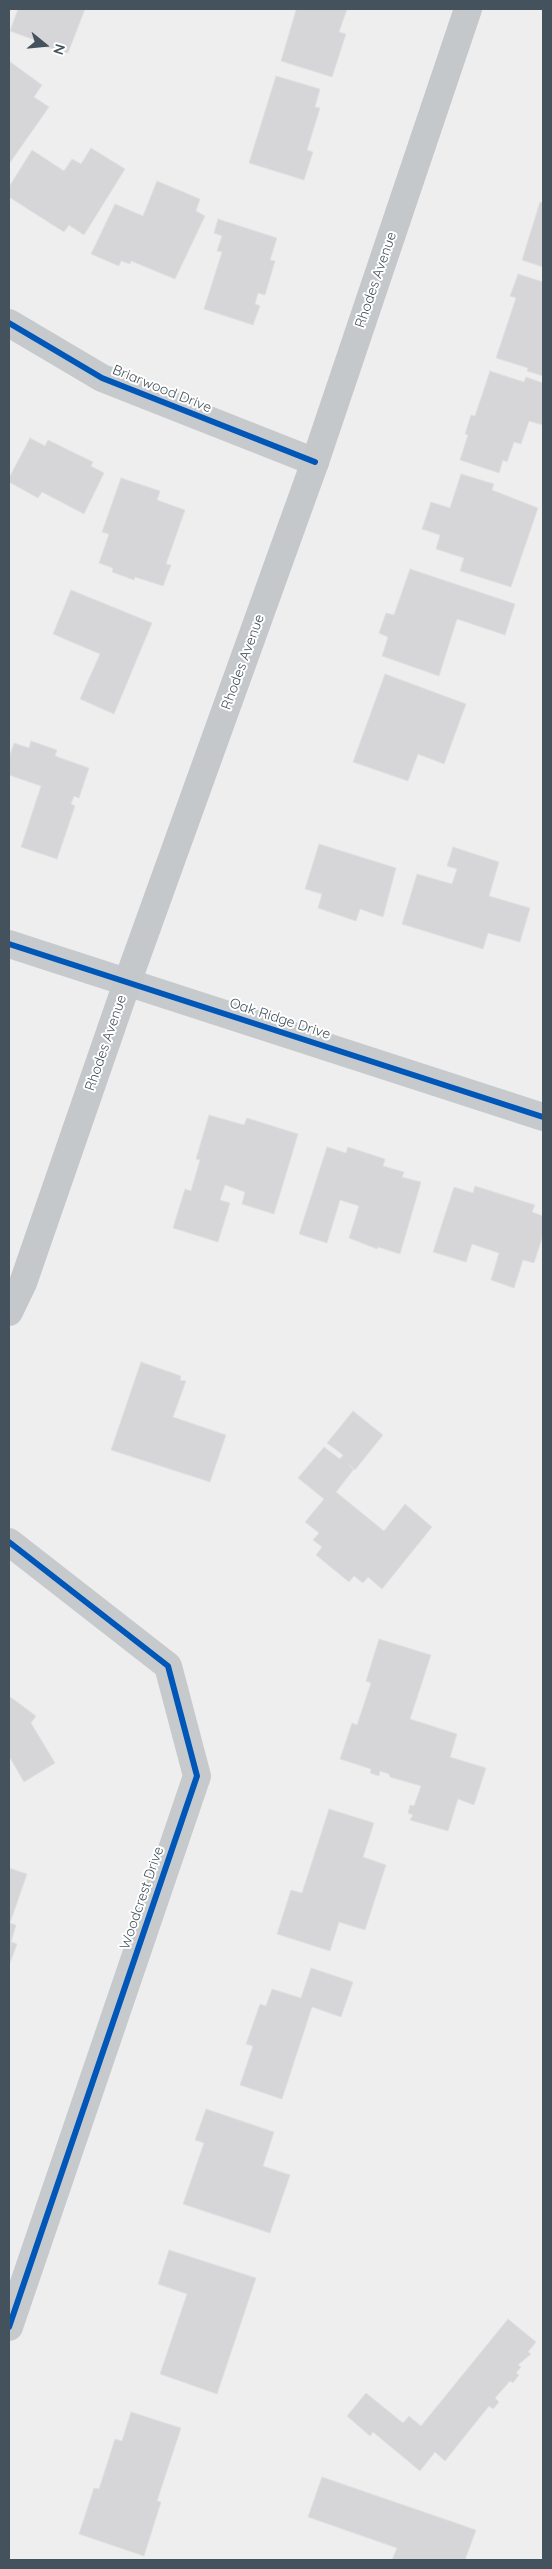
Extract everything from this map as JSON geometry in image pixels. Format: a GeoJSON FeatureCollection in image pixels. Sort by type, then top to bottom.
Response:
{"type":"FeatureCollection","features":[{"type":"Feature","properties":{"kind":"main road","name":"Rhodes Avenue"},"geometry":{"type":"LineString","coordinates":[[9,1312],[23,1283],[127,983],[314,462],[468,9]]}},
{"type":"Feature","properties":{"kind":"street","name":"Briarwood Drive"},"geometry":{"type":"LineString","coordinates":[[9,323],[102,378],[314,462]]}},
{"type":"Feature","properties":{"kind":"street","name":"Oak Ridge Drive"},"geometry":{"type":"LineString","coordinates":[[9,944],[543,1117]]}},
{"type":"Feature","properties":{"kind":"street","name":"Woodcrest Drive"},"geometry":{"type":"LineString","coordinates":[[9,1542],[168,1666],[197,1776],[9,2327]]}},
{"type":"Feature","properties":{"kind":"building"},"geometry":{"type":"Polygon","coordinates":[[[18,9],[85,9],[68,53],[39,45],[40,42],[10,31],[18,9]]]}},
{"type":"Feature","properties":{"kind":"building"},"geometry":{"type":"Polygon","coordinates":[[[291,9],[347,9],[339,32],[346,34],[332,77],[281,61],[296,10],[291,9]]]}},
{"type":"Feature","properties":{"kind":"building"},"geometry":{"type":"Polygon","coordinates":[[[9,61],[42,85],[34,97],[49,107],[9,164],[9,61]]]}},
{"type":"Feature","properties":{"kind":"building"},"geometry":{"type":"Polygon","coordinates":[[[276,76],[320,89],[315,107],[320,108],[307,150],[313,152],[304,180],[249,163],[276,76]]]}},
{"type":"Feature","properties":{"kind":"building"},"geometry":{"type":"Polygon","coordinates":[[[91,148],[125,169],[84,235],[69,225],[64,232],[9,197],[9,187],[32,150],[64,171],[72,159],[81,164],[91,148]]]}},
{"type":"Feature","properties":{"kind":"building"},"geometry":{"type":"Polygon","coordinates":[[[157,181],[200,199],[196,211],[205,216],[175,279],[131,261],[130,264],[121,261],[119,266],[91,254],[115,204],[143,216],[157,181]]]}},
{"type":"Feature","properties":{"kind":"building"},"geometry":{"type":"Polygon","coordinates":[[[540,202],[543,203],[543,267],[522,260],[540,202]]]}},
{"type":"Feature","properties":{"kind":"building"},"geometry":{"type":"Polygon","coordinates":[[[218,219],[277,238],[270,260],[275,261],[265,295],[258,293],[255,304],[260,306],[253,325],[204,309],[222,252],[217,251],[222,236],[214,233],[218,219]]]}},
{"type":"Feature","properties":{"kind":"building"},"geometry":{"type":"Polygon","coordinates":[[[518,274],[543,282],[543,376],[527,371],[528,368],[496,358],[516,298],[510,296],[518,274]]]}},
{"type":"Feature","properties":{"kind":"building"},"geometry":{"type":"Polygon","coordinates":[[[490,371],[524,382],[526,377],[543,383],[543,425],[529,421],[521,444],[514,442],[507,462],[503,460],[499,473],[460,460],[468,435],[465,434],[471,415],[475,416],[490,371]]]}},
{"type":"Feature","properties":{"kind":"building"},"geometry":{"type":"Polygon","coordinates":[[[30,438],[45,446],[48,440],[93,462],[91,466],[104,473],[84,514],[42,492],[38,498],[9,482],[9,478],[30,438]]]}},
{"type":"Feature","properties":{"kind":"building"},"geometry":{"type":"Polygon","coordinates":[[[461,474],[494,484],[492,490],[538,508],[511,587],[460,571],[464,558],[436,549],[440,535],[422,529],[431,502],[450,508],[461,474]]]}},
{"type":"Feature","properties":{"kind":"building"},"geometry":{"type":"Polygon","coordinates":[[[121,478],[160,491],[157,500],[185,510],[166,564],[171,565],[163,586],[135,577],[134,580],[112,572],[113,568],[99,563],[109,534],[102,532],[121,478]]]}},
{"type":"Feature","properties":{"kind":"building"},"geometry":{"type":"Polygon","coordinates":[[[410,569],[515,604],[505,635],[457,619],[439,676],[382,656],[388,637],[379,633],[386,613],[394,615],[410,569]]]}},
{"type":"Feature","properties":{"kind":"building"},"geometry":{"type":"Polygon","coordinates":[[[71,590],[152,623],[114,714],[80,699],[100,654],[53,634],[71,590]]]}},
{"type":"Feature","properties":{"kind":"building"},"geometry":{"type":"Polygon","coordinates":[[[385,674],[466,704],[444,764],[418,754],[408,781],[353,762],[385,674]]]}},
{"type":"Feature","properties":{"kind":"building"},"geometry":{"type":"Polygon","coordinates":[[[31,741],[57,750],[55,756],[89,768],[79,798],[74,796],[71,804],[75,806],[57,859],[21,847],[41,786],[9,775],[9,758],[14,743],[29,748],[31,741]]]}},
{"type":"Feature","properties":{"kind":"building"},"geometry":{"type":"Polygon","coordinates":[[[319,844],[396,868],[383,917],[360,909],[356,921],[318,908],[322,894],[305,889],[319,844]]]}},
{"type":"Feature","properties":{"kind":"building"},"geometry":{"type":"Polygon","coordinates":[[[453,847],[499,862],[489,896],[530,908],[520,942],[488,933],[483,949],[402,924],[417,874],[452,884],[457,869],[447,866],[453,847]]]}},
{"type":"Feature","properties":{"kind":"building"},"geometry":{"type":"Polygon","coordinates":[[[209,1115],[244,1125],[247,1118],[298,1134],[274,1214],[242,1204],[245,1192],[225,1185],[220,1200],[230,1203],[218,1242],[173,1228],[185,1189],[191,1191],[200,1160],[196,1159],[209,1115]]]}},
{"type":"Feature","properties":{"kind":"building"},"geometry":{"type":"Polygon","coordinates":[[[327,1147],[346,1153],[348,1147],[385,1159],[383,1166],[404,1172],[402,1177],[421,1182],[400,1254],[378,1247],[377,1249],[349,1238],[359,1206],[340,1200],[327,1243],[299,1234],[327,1147]]]}},
{"type":"Feature","properties":{"kind":"building"},"geometry":{"type":"Polygon","coordinates":[[[475,1186],[535,1205],[532,1212],[543,1216],[543,1235],[534,1263],[523,1260],[514,1288],[491,1280],[499,1253],[472,1244],[466,1262],[433,1252],[454,1187],[473,1193],[475,1186]]]}},
{"type":"Feature","properties":{"kind":"building"},"geometry":{"type":"Polygon","coordinates":[[[141,1362],[181,1376],[180,1380],[186,1381],[173,1417],[226,1435],[210,1482],[111,1450],[141,1362]]]}},
{"type":"Feature","properties":{"kind":"building"},"geometry":{"type":"Polygon","coordinates":[[[353,1411],[383,1435],[336,1492],[384,1531],[405,1504],[432,1527],[382,1589],[368,1577],[363,1583],[354,1576],[349,1582],[316,1555],[322,1547],[313,1540],[319,1533],[305,1522],[324,1499],[298,1478],[324,1447],[340,1459],[343,1455],[327,1443],[353,1411]]]}},
{"type":"Feature","properties":{"kind":"building"},"geometry":{"type":"Polygon","coordinates":[[[379,1639],[431,1655],[410,1719],[457,1734],[450,1757],[486,1768],[474,1805],[458,1799],[448,1831],[410,1820],[413,1815],[408,1813],[410,1805],[414,1806],[421,1786],[390,1777],[389,1774],[380,1771],[379,1776],[370,1773],[371,1769],[340,1759],[352,1723],[357,1725],[371,1683],[366,1681],[379,1639]]]}},
{"type":"Feature","properties":{"kind":"building"},"geometry":{"type":"Polygon","coordinates":[[[9,1696],[36,1716],[31,1723],[55,1763],[24,1782],[9,1756],[9,1696]]]}},
{"type":"Feature","properties":{"kind":"building"},"geometry":{"type":"Polygon","coordinates":[[[329,1809],[374,1823],[363,1857],[386,1865],[365,1930],[339,1922],[330,1951],[277,1934],[291,1890],[302,1893],[329,1809]]]}},
{"type":"Feature","properties":{"kind":"building"},"geometry":{"type":"Polygon","coordinates":[[[9,1868],[27,1874],[10,1923],[16,1925],[11,1942],[17,1944],[9,1966],[9,1868]]]}},
{"type":"Feature","properties":{"kind":"building"},"geometry":{"type":"Polygon","coordinates":[[[311,1968],[353,1982],[341,2017],[312,2007],[282,2099],[240,2085],[253,2046],[246,2044],[260,2004],[266,2006],[272,1989],[301,1998],[311,1968]]]}},
{"type":"Feature","properties":{"kind":"building"},"geometry":{"type":"Polygon","coordinates":[[[206,2109],[274,2132],[263,2166],[290,2175],[270,2233],[183,2204],[204,2143],[195,2140],[206,2109]]]}},
{"type":"Feature","properties":{"kind":"building"},"geometry":{"type":"Polygon","coordinates":[[[169,2250],[256,2278],[217,2394],[160,2374],[187,2294],[158,2284],[169,2250]]]}},
{"type":"Feature","properties":{"kind":"building"},"geometry":{"type":"Polygon","coordinates":[[[508,2319],[536,2342],[528,2352],[531,2354],[518,2365],[521,2367],[516,2373],[519,2375],[513,2383],[510,2381],[495,2398],[499,2402],[493,2409],[489,2406],[445,2461],[435,2452],[420,2471],[373,2432],[370,2436],[347,2416],[366,2393],[403,2423],[409,2416],[421,2426],[508,2319]]]}},
{"type":"Feature","properties":{"kind":"building"},"geometry":{"type":"Polygon","coordinates":[[[131,2412],[181,2428],[157,2501],[161,2502],[144,2556],[79,2534],[94,2488],[99,2489],[115,2439],[122,2441],[131,2412]]]}},
{"type":"Feature","properties":{"kind":"building"},"geometry":{"type":"Polygon","coordinates":[[[322,2477],[476,2530],[465,2560],[392,2560],[397,2548],[308,2517],[322,2477]]]}},
{"type":"Feature","properties":{"kind":"cycle path"},"geometry":{"type":"LineString","coordinates":[[9,323],[102,378],[315,462]]}},
{"type":"Feature","properties":{"kind":"cycle path"},"geometry":{"type":"LineString","coordinates":[[9,944],[543,1117]]}},
{"type":"Feature","properties":{"kind":"cycle path"},"geometry":{"type":"LineString","coordinates":[[9,1542],[168,1666],[197,1776],[9,2327]]}}]}
